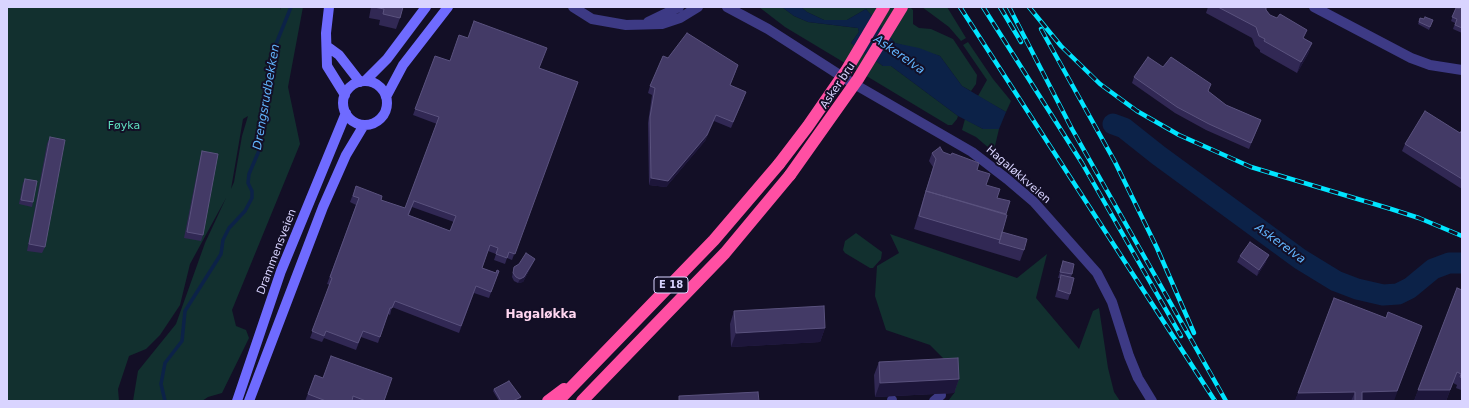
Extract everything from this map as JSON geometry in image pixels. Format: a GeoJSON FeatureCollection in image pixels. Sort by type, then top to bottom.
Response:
{"type":"FeatureCollection","features":[{"type":"Feature","properties":{"kind":"highway","name":"Asker bru"},"geometry":{"type":"LineString","coordinates":[[590,369],[714,240],[778,164],[808,126],[846,71],[884,7]]}},
{"type":"Feature","properties":{"kind":"highway","name":"Asker bru"},"geometry":{"type":"LineString","coordinates":[[582,401],[726,253],[790,175],[858,79],[902,7]]}},
{"type":"Feature","properties":{"kind":"highway","name":"E 18"},"geometry":{"type":"LineString","coordinates":[[548,401],[590,369]]}},
{"type":"Feature","properties":{"kind":"highway","name":"E 18"},"geometry":{"type":"LineString","coordinates":[[558,401],[590,369]]}},
{"type":"Feature","properties":{"kind":"main road"},"geometry":{"type":"LineString","coordinates":[[329,7],[326,33],[328,47],[327,66],[345,95]]}},
{"type":"Feature","properties":{"kind":"main road"},"geometry":{"type":"LineString","coordinates":[[328,47],[339,55],[363,81],[378,86],[386,97],[387,107],[382,116],[374,123],[364,125],[354,122],[346,113],[343,103],[345,95],[352,86],[363,81],[387,59],[426,7]]}},
{"type":"Feature","properties":{"kind":"main road"},"geometry":{"type":"LineString","coordinates":[[386,97],[403,65],[448,7]]}},
{"type":"Feature","properties":{"kind":"main road","name":"Drammensveien"},"geometry":{"type":"LineString","coordinates":[[237,401],[281,271],[346,113]]}},
{"type":"Feature","properties":{"kind":"main road"},"geometry":{"type":"LineString","coordinates":[[249,401],[323,207],[346,155],[364,125]]}},
{"type":"Feature","properties":{"kind":"street"},"geometry":{"type":"LineString","coordinates":[[573,7],[592,19],[604,22],[641,25],[668,22],[680,18],[698,7]]}},
{"type":"Feature","properties":{"kind":"street"},"geometry":{"type":"LineString","coordinates":[[641,25],[679,7]]}},
{"type":"Feature","properties":{"kind":"street","name":"Hagaløkkveien"},"geometry":{"type":"LineString","coordinates":[[727,7],[768,29],[849,81],[972,152],[1002,174],[1034,202],[1098,274],[1112,302],[1129,356],[1138,378],[1152,401]]}},
{"type":"Feature","properties":{"kind":"street","name":"Hagaløkkveien"},"geometry":{"type":"LineString","coordinates":[[742,7],[768,29]]}},
{"type":"Feature","properties":{"kind":"street"},"geometry":{"type":"LineString","coordinates":[[1314,7],[1411,58],[1430,65],[1462,70]]}},
{"type":"Feature","properties":{"kind":"green space","name":"Føyka"},"geometry":{"type":"Polygon","coordinates":[[[7,7],[280,7],[280,10],[281,7],[303,7],[288,87],[300,144],[232,310],[236,326],[246,330],[249,338],[222,393],[208,397],[202,401],[133,401],[138,371],[176,324],[205,243],[226,198],[190,264],[180,305],[160,335],[146,349],[129,356],[118,389],[119,401],[7,401],[7,7]],[[248,116],[243,119],[231,189],[234,182],[242,136],[248,116]]]}},
{"type":"Feature","properties":{"kind":"green space"},"geometry":{"type":"Polygon","coordinates":[[[759,7],[782,7],[794,16],[808,22],[858,28],[859,32],[851,43],[883,66],[891,66],[958,116],[957,119],[952,125],[948,125],[785,27],[759,7]]]}},
{"type":"Feature","properties":{"kind":"green space"},"geometry":{"type":"Polygon","coordinates":[[[801,7],[910,7],[913,10],[913,24],[919,28],[931,29],[953,39],[977,75],[976,84],[971,91],[962,86],[940,56],[895,43],[866,9],[847,20],[824,20],[807,12],[801,7]]]}},
{"type":"Feature","properties":{"kind":"green space"},"geometry":{"type":"Polygon","coordinates":[[[922,7],[947,7],[966,38],[961,41],[949,27],[922,7]]]}},
{"type":"Feature","properties":{"kind":"green space"},"geometry":{"type":"Polygon","coordinates":[[[968,42],[993,79],[1011,101],[1006,112],[978,96],[987,80],[963,45],[968,42]]]}},
{"type":"Feature","properties":{"kind":"green space"},"geometry":{"type":"Polygon","coordinates":[[[965,119],[983,129],[999,129],[994,150],[990,149],[976,137],[962,130],[965,119]]]}},
{"type":"Feature","properties":{"kind":"green space"},"geometry":{"type":"Polygon","coordinates":[[[856,233],[882,252],[881,259],[873,268],[870,268],[845,253],[843,250],[845,241],[856,233]]]}},
{"type":"Feature","properties":{"kind":"green space"},"geometry":{"type":"Polygon","coordinates":[[[890,234],[1017,278],[1047,254],[1036,298],[1079,349],[1093,311],[1099,308],[1108,368],[1114,392],[1120,401],[948,401],[955,392],[954,369],[930,345],[886,330],[875,296],[877,266],[899,253],[890,234]]]}},
{"type":"Feature","properties":{"kind":"water"},"geometry":{"type":"Polygon","coordinates":[[[782,7],[801,7],[807,12],[824,20],[847,20],[866,9],[895,43],[919,48],[940,56],[962,86],[1006,112],[999,129],[983,129],[958,116],[891,66],[883,66],[851,43],[859,32],[858,28],[808,22],[794,16],[782,7]]]}},
{"type":"Feature","properties":{"kind":"building"},"geometry":{"type":"Polygon","coordinates":[[[374,7],[403,7],[400,18],[383,14],[384,9],[374,7]]]}},
{"type":"Feature","properties":{"kind":"building"},"geometry":{"type":"Polygon","coordinates":[[[1218,7],[1266,7],[1266,10],[1270,15],[1277,18],[1280,14],[1307,30],[1303,38],[1312,43],[1301,62],[1264,41],[1265,39],[1259,36],[1256,27],[1218,7]]]}},
{"type":"Feature","properties":{"kind":"building"},"geometry":{"type":"Polygon","coordinates":[[[1456,8],[1462,9],[1462,28],[1455,25],[1457,19],[1452,17],[1456,8]]]}},
{"type":"Feature","properties":{"kind":"building"},"geometry":{"type":"Polygon","coordinates":[[[1425,17],[1433,20],[1430,27],[1419,22],[1420,18],[1424,19],[1425,17]]]}},
{"type":"Feature","properties":{"kind":"building"},"geometry":{"type":"Polygon","coordinates":[[[474,21],[547,48],[539,68],[578,82],[515,254],[509,252],[507,258],[496,254],[498,248],[490,245],[482,268],[496,273],[497,270],[499,271],[491,292],[476,286],[461,326],[395,301],[392,308],[390,308],[380,337],[363,331],[358,343],[326,331],[324,336],[312,331],[359,198],[353,196],[356,186],[382,196],[381,200],[405,208],[439,117],[415,109],[435,56],[450,61],[459,35],[468,38],[474,21]],[[414,201],[408,215],[450,231],[456,216],[414,201]]]}},
{"type":"Feature","properties":{"kind":"building"},"geometry":{"type":"Polygon","coordinates":[[[687,33],[738,65],[730,85],[746,92],[733,122],[716,115],[707,135],[668,181],[651,178],[650,117],[655,88],[650,86],[663,56],[668,58],[687,33]]]}},
{"type":"Feature","properties":{"kind":"building"},"geometry":{"type":"Polygon","coordinates":[[[1148,57],[1163,67],[1171,57],[1211,84],[1208,91],[1226,105],[1261,120],[1251,143],[1209,124],[1177,107],[1134,77],[1148,57]]]}},
{"type":"Feature","properties":{"kind":"building"},"geometry":{"type":"Polygon","coordinates":[[[1425,111],[1460,133],[1462,130],[1462,179],[1405,144],[1425,111]]]}},
{"type":"Feature","properties":{"kind":"building"},"geometry":{"type":"Polygon","coordinates":[[[50,137],[65,140],[45,247],[29,244],[50,137]]]}},
{"type":"Feature","properties":{"kind":"building"},"geometry":{"type":"Polygon","coordinates":[[[940,147],[943,152],[951,155],[952,153],[979,163],[977,170],[990,174],[986,185],[1000,189],[997,198],[1010,201],[1006,214],[926,191],[936,159],[932,153],[940,147]]]}},
{"type":"Feature","properties":{"kind":"building"},"geometry":{"type":"Polygon","coordinates":[[[202,151],[218,154],[203,235],[187,232],[202,151]]]}},
{"type":"Feature","properties":{"kind":"building"},"geometry":{"type":"Polygon","coordinates":[[[25,179],[37,181],[33,202],[21,200],[25,179]]]}},
{"type":"Feature","properties":{"kind":"building"},"geometry":{"type":"Polygon","coordinates":[[[926,191],[1007,215],[1000,240],[919,216],[926,191]]]}},
{"type":"Feature","properties":{"kind":"building"},"geometry":{"type":"Polygon","coordinates":[[[1002,232],[1027,239],[1024,250],[999,243],[1002,232]]]}},
{"type":"Feature","properties":{"kind":"building"},"geometry":{"type":"Polygon","coordinates":[[[1250,242],[1269,255],[1259,270],[1240,256],[1250,242]]]}},
{"type":"Feature","properties":{"kind":"building"},"geometry":{"type":"Polygon","coordinates":[[[526,253],[535,259],[524,277],[520,279],[513,273],[514,267],[519,264],[526,253]]]}},
{"type":"Feature","properties":{"kind":"building"},"geometry":{"type":"Polygon","coordinates":[[[1063,261],[1074,264],[1072,274],[1060,272],[1063,261]]]}},
{"type":"Feature","properties":{"kind":"building"},"geometry":{"type":"Polygon","coordinates":[[[1061,275],[1074,278],[1070,294],[1058,290],[1061,275]]]}},
{"type":"Feature","properties":{"kind":"building"},"geometry":{"type":"Polygon","coordinates":[[[1457,288],[1462,290],[1462,378],[1460,377],[1461,374],[1457,372],[1450,390],[1418,390],[1457,288]]]}},
{"type":"Feature","properties":{"kind":"building"},"geometry":{"type":"Polygon","coordinates":[[[1334,298],[1386,318],[1388,312],[1422,326],[1397,391],[1362,392],[1362,401],[1355,401],[1355,392],[1298,393],[1334,298]]]}},
{"type":"Feature","properties":{"kind":"building"},"geometry":{"type":"Polygon","coordinates":[[[824,306],[825,328],[736,333],[734,311],[824,306]]]}},
{"type":"Feature","properties":{"kind":"building"},"geometry":{"type":"Polygon","coordinates":[[[331,356],[392,378],[384,401],[366,401],[353,396],[352,401],[326,401],[308,394],[315,375],[323,378],[331,356]]]}},
{"type":"Feature","properties":{"kind":"building"},"geometry":{"type":"Polygon","coordinates":[[[958,358],[959,379],[880,383],[879,362],[958,358]]]}},
{"type":"Feature","properties":{"kind":"building"},"geometry":{"type":"Polygon","coordinates":[[[509,381],[521,397],[513,401],[501,401],[494,389],[509,381]]]}},
{"type":"Feature","properties":{"kind":"building"},"geometry":{"type":"Polygon","coordinates":[[[758,392],[759,401],[679,401],[679,396],[758,392]]]}},
{"type":"Feature","properties":{"kind":"waterway","name":"Drengsrudbekken"},"geometry":{"type":"LineString","coordinates":[[165,401],[161,384],[165,363],[182,341],[185,311],[221,254],[223,240],[229,228],[245,211],[252,198],[252,191],[248,183],[249,174],[261,146],[261,128],[270,89],[274,49],[291,7]]}},
{"type":"Feature","properties":{"kind":"waterway","name":"Askerelva"},"geometry":{"type":"LineString","coordinates":[[1113,124],[1124,128],[1158,155],[1300,259],[1336,281],[1357,289],[1383,295],[1398,294],[1410,288],[1433,269],[1449,263],[1462,263]]}},
{"type":"Feature","properties":{"kind":"railway"},"geometry":{"type":"LineString","coordinates":[[960,7],[1215,401]]}},
{"type":"Feature","properties":{"kind":"railway"},"geometry":{"type":"LineString","coordinates":[[983,7],[1082,163],[1181,336]]}},
{"type":"Feature","properties":{"kind":"railway"},"geometry":{"type":"LineString","coordinates":[[1000,7],[1021,42]]}},
{"type":"Feature","properties":{"kind":"railway"},"geometry":{"type":"LineString","coordinates":[[1009,7],[1072,129],[1226,401]]}},
{"type":"Feature","properties":{"kind":"railway"},"geometry":{"type":"LineString","coordinates":[[1029,7],[1061,46],[1100,84],[1137,111],[1179,135],[1251,167],[1419,218],[1462,236]]}},
{"type":"Feature","properties":{"kind":"railway"},"geometry":{"type":"LineString","coordinates":[[1041,29],[1115,162],[1157,248],[1194,333]]}},
{"type":"Feature","properties":{"kind":"district","name":"Hagaløkka"},"geometry":{"type":"Point","coordinates":[541,315]}}]}
